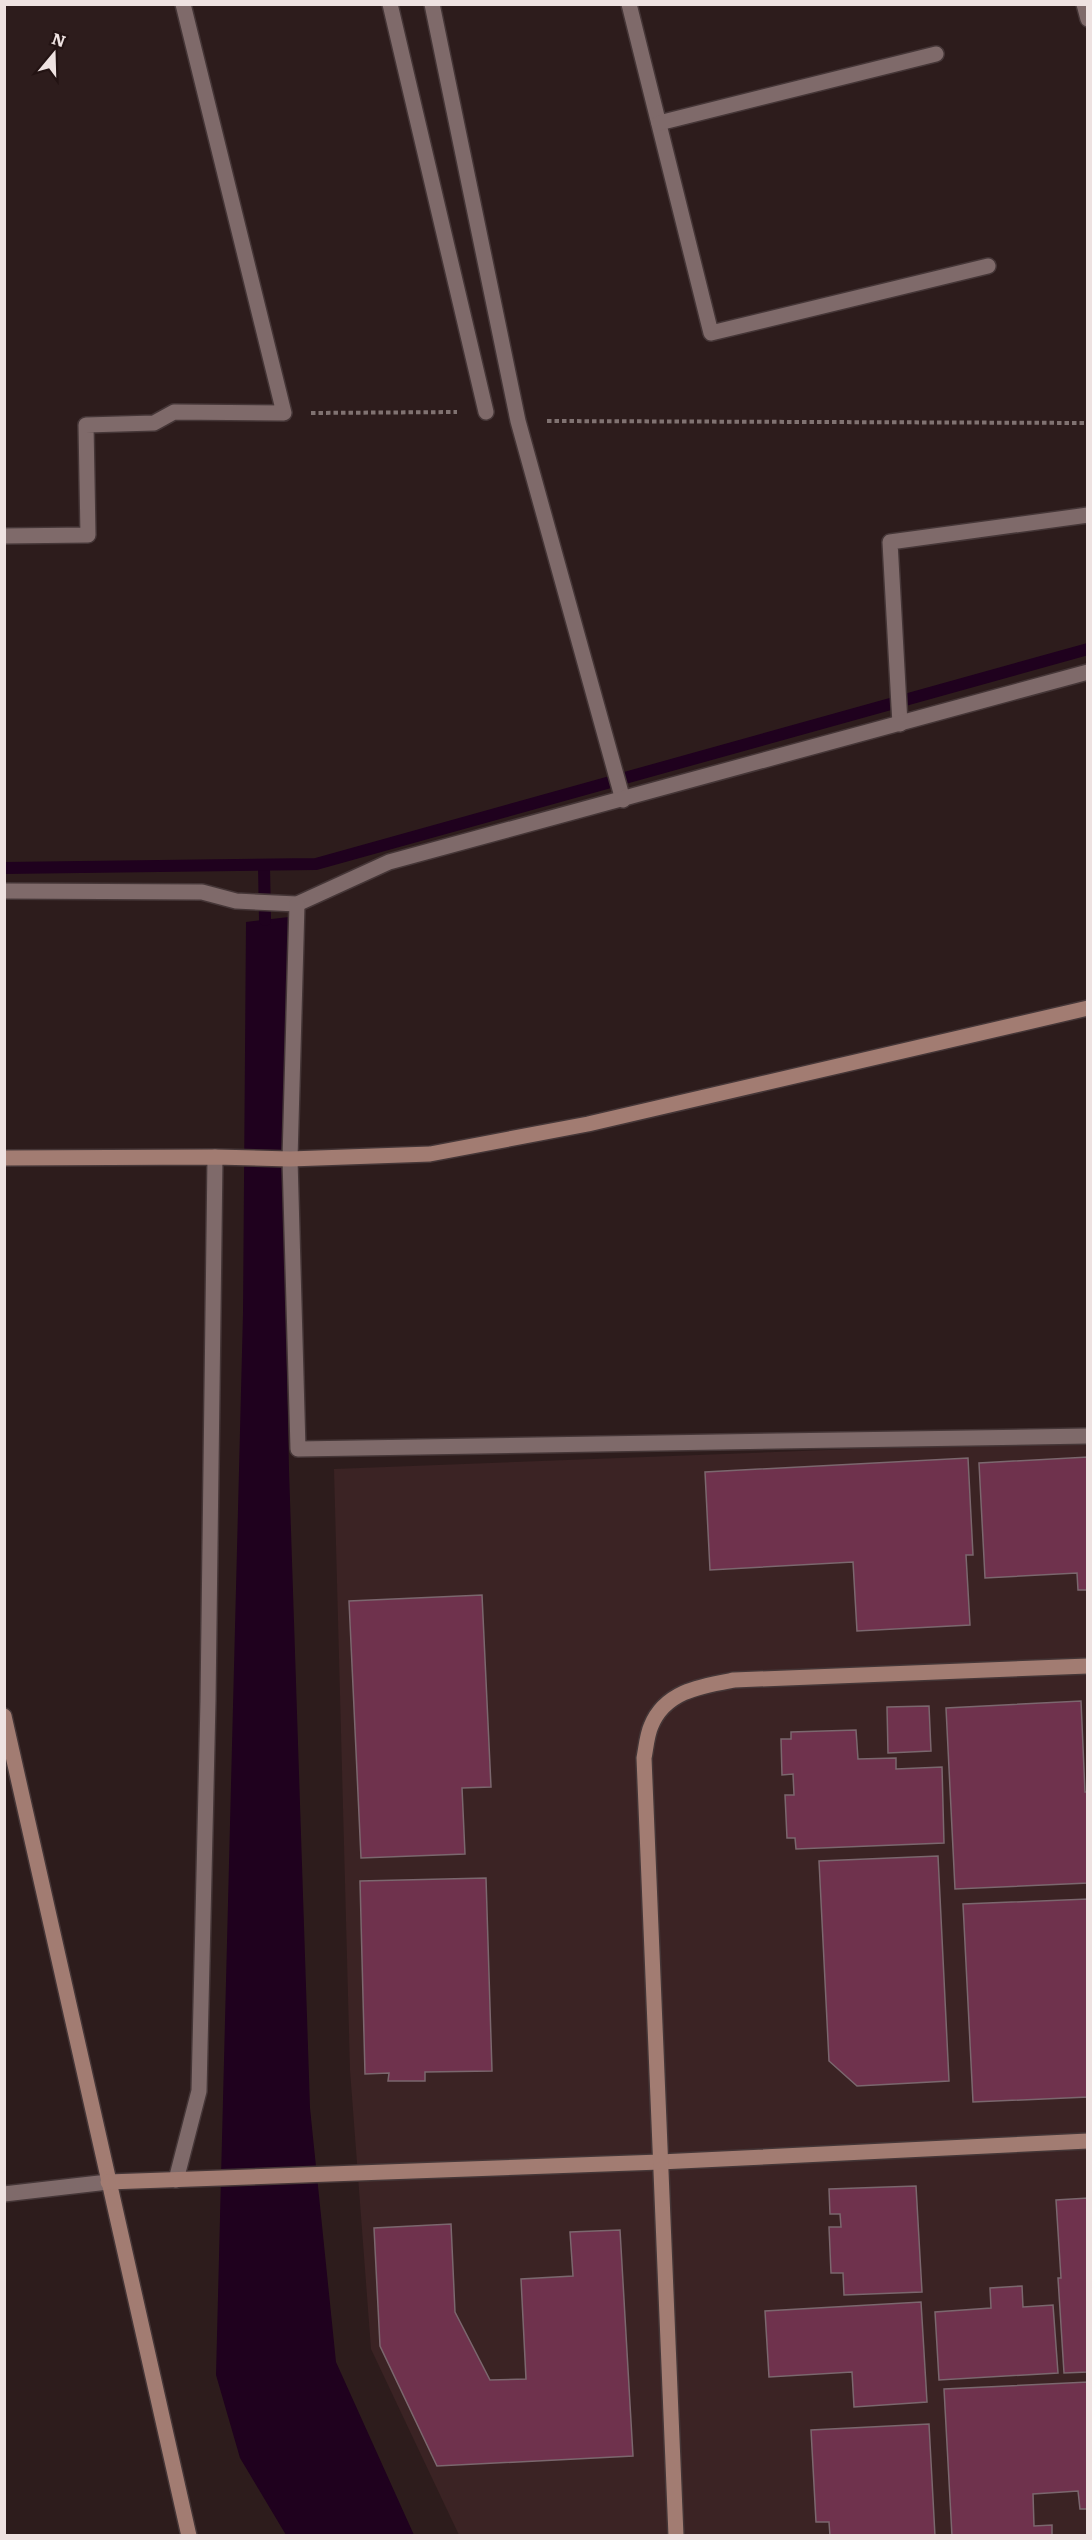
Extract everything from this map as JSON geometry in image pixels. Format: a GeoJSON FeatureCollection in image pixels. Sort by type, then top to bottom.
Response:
{"type":"FeatureCollection","features":[{"type":"Feature","properties":{"kind":"street"},"geometry":{"type":"LineString","coordinates":[[4,536],[88,535],[86,425],[154,423],[174,412],[284,413],[183,4]]}},
{"type":"Feature","properties":{"kind":"street"},"geometry":{"type":"LineString","coordinates":[[390,4],[486,412]]}},
{"type":"Feature","properties":{"kind":"street"},"geometry":{"type":"LineString","coordinates":[[432,4],[518,421],[623,800]]}},
{"type":"Feature","properties":{"kind":"street"},"geometry":{"type":"LineString","coordinates":[[629,4],[711,333],[988,266]]}},
{"type":"Feature","properties":{"kind":"street"},"geometry":{"type":"LineString","coordinates":[[1084,4],[1088,19]]}},
{"type":"Feature","properties":{"kind":"street"},"geometry":{"type":"LineString","coordinates":[[659,123],[936,54]]}},
{"type":"Feature","properties":{"kind":"street"},"geometry":{"type":"LineString","coordinates":[[900,724],[890,542],[1088,515]]}},
{"type":"Feature","properties":{"kind":"street"},"geometry":{"type":"LineString","coordinates":[[4,891],[202,892],[236,901],[297,904],[389,862],[1088,672]]}},
{"type":"Feature","properties":{"kind":"street"},"geometry":{"type":"LineString","coordinates":[[297,904],[290,1159],[298,1449],[1088,1436]]}},
{"type":"Feature","properties":{"kind":"street"},"geometry":{"type":"LineString","coordinates":[[4,1158],[290,1159],[430,1154],[588,1124],[1088,1008]]}},
{"type":"Feature","properties":{"kind":"street"},"geometry":{"type":"LineString","coordinates":[[176,2180],[199,2091],[222,1157]]}},
{"type":"Feature","properties":{"kind":"street"},"geometry":{"type":"LineString","coordinates":[[676,2535],[644,1758],[651,1725],[667,1702],[689,1689],[734,1680],[1088,1665]]}},
{"type":"Feature","properties":{"kind":"street"},"geometry":{"type":"LineString","coordinates":[[4,1716],[189,2535]]}},
{"type":"Feature","properties":{"kind":"street"},"geometry":{"type":"LineString","coordinates":[[4,2194],[108,2182],[660,2162],[1088,2140]]}},
{"type":"Feature","properties":{"kind":"path"},"geometry":{"type":"LineString","coordinates":[[284,413],[486,412]]}},
{"type":"Feature","properties":{"kind":"path"},"geometry":{"type":"LineString","coordinates":[[518,421],[1088,423]]}},
{"type":"Feature","properties":{"kind":"shaded area"},"geometry":{"type":"Polygon","coordinates":[[[289,917],[283,1183],[289,1470],[310,2108],[336,2362],[414,2535],[286,2535],[240,2458],[216,2375],[243,1313],[246,922],[289,917]]]}},
{"type":"Feature","properties":{"kind":"shaded area"},"geometry":{"type":"Polygon","coordinates":[[[1087,1440],[1087,2535],[459,2535],[371,2349],[350,2070],[334,1469],[1087,1440]]]}},
{"type":"Feature","properties":{"kind":"building"},"geometry":{"type":"Polygon","coordinates":[[[1088,1457],[1088,1590],[1078,1590],[1077,1573],[985,1578],[979,1463],[1088,1457]]]}},
{"type":"Feature","properties":{"kind":"building"},"geometry":{"type":"Polygon","coordinates":[[[968,1458],[973,1555],[966,1555],[970,1625],[857,1631],[853,1562],[710,1570],[705,1472],[968,1458]]]}},
{"type":"Feature","properties":{"kind":"building"},"geometry":{"type":"Polygon","coordinates":[[[482,1595],[491,1787],[462,1788],[465,1854],[361,1858],[349,1601],[482,1595]]]}},
{"type":"Feature","properties":{"kind":"building"},"geometry":{"type":"Polygon","coordinates":[[[1081,1701],[1085,1792],[1088,1792],[1088,1883],[955,1889],[946,1708],[1081,1701]]]}},
{"type":"Feature","properties":{"kind":"building"},"geometry":{"type":"Polygon","coordinates":[[[929,1706],[931,1751],[888,1753],[887,1707],[929,1706]]]}},
{"type":"Feature","properties":{"kind":"building"},"geometry":{"type":"Polygon","coordinates":[[[856,1730],[858,1759],[896,1758],[896,1769],[942,1767],[944,1843],[796,1849],[795,1838],[787,1838],[785,1795],[794,1795],[793,1774],[782,1775],[781,1739],[791,1739],[791,1732],[856,1730]]]}},
{"type":"Feature","properties":{"kind":"building"},"geometry":{"type":"Polygon","coordinates":[[[938,1856],[949,2081],[857,2086],[829,2061],[819,1861],[938,1856]]]}},
{"type":"Feature","properties":{"kind":"building"},"geometry":{"type":"Polygon","coordinates":[[[486,1878],[492,2071],[425,2072],[425,2081],[388,2081],[389,2073],[365,2074],[360,1881],[486,1878]]]}},
{"type":"Feature","properties":{"kind":"building"},"geometry":{"type":"Polygon","coordinates":[[[1088,1899],[1088,2097],[973,2102],[963,1904],[1088,1899]]]}},
{"type":"Feature","properties":{"kind":"building"},"geometry":{"type":"Polygon","coordinates":[[[916,2186],[922,2292],[844,2295],[843,2273],[831,2273],[829,2227],[841,2227],[840,2214],[830,2214],[829,2189],[916,2186]]]}},
{"type":"Feature","properties":{"kind":"building"},"geometry":{"type":"Polygon","coordinates":[[[1088,2198],[1088,2372],[1064,2373],[1056,2200],[1088,2198]]]}},
{"type":"Feature","properties":{"kind":"building"},"geometry":{"type":"Polygon","coordinates":[[[451,2224],[455,2312],[490,2380],[526,2379],[521,2279],[573,2276],[570,2232],[620,2230],[633,2456],[437,2466],[380,2346],[374,2228],[451,2224]]]}},
{"type":"Feature","properties":{"kind":"building"},"geometry":{"type":"Polygon","coordinates":[[[1022,2286],[1023,2307],[1053,2305],[1058,2373],[939,2380],[935,2312],[991,2308],[990,2288],[1022,2286]]]}},
{"type":"Feature","properties":{"kind":"building"},"geometry":{"type":"Polygon","coordinates":[[[921,2302],[927,2402],[854,2407],[852,2372],[769,2377],[765,2311],[921,2302]]]}},
{"type":"Feature","properties":{"kind":"building"},"geometry":{"type":"Polygon","coordinates":[[[1088,2382],[1088,2509],[1080,2509],[1078,2491],[1033,2494],[1034,2526],[1052,2525],[1052,2536],[952,2536],[944,2389],[1088,2382]]]}},
{"type":"Feature","properties":{"kind":"building"},"geometry":{"type":"Polygon","coordinates":[[[929,2424],[935,2536],[830,2536],[829,2522],[816,2522],[811,2430],[929,2424]]]}},
{"type":"Feature","properties":{"kind":"waterway"},"geometry":{"type":"LineString","coordinates":[[4,868],[316,864],[1088,649]]}},
{"type":"Feature","properties":{"kind":"waterway"},"geometry":{"type":"LineString","coordinates":[[264,866],[265,920]]}}]}
